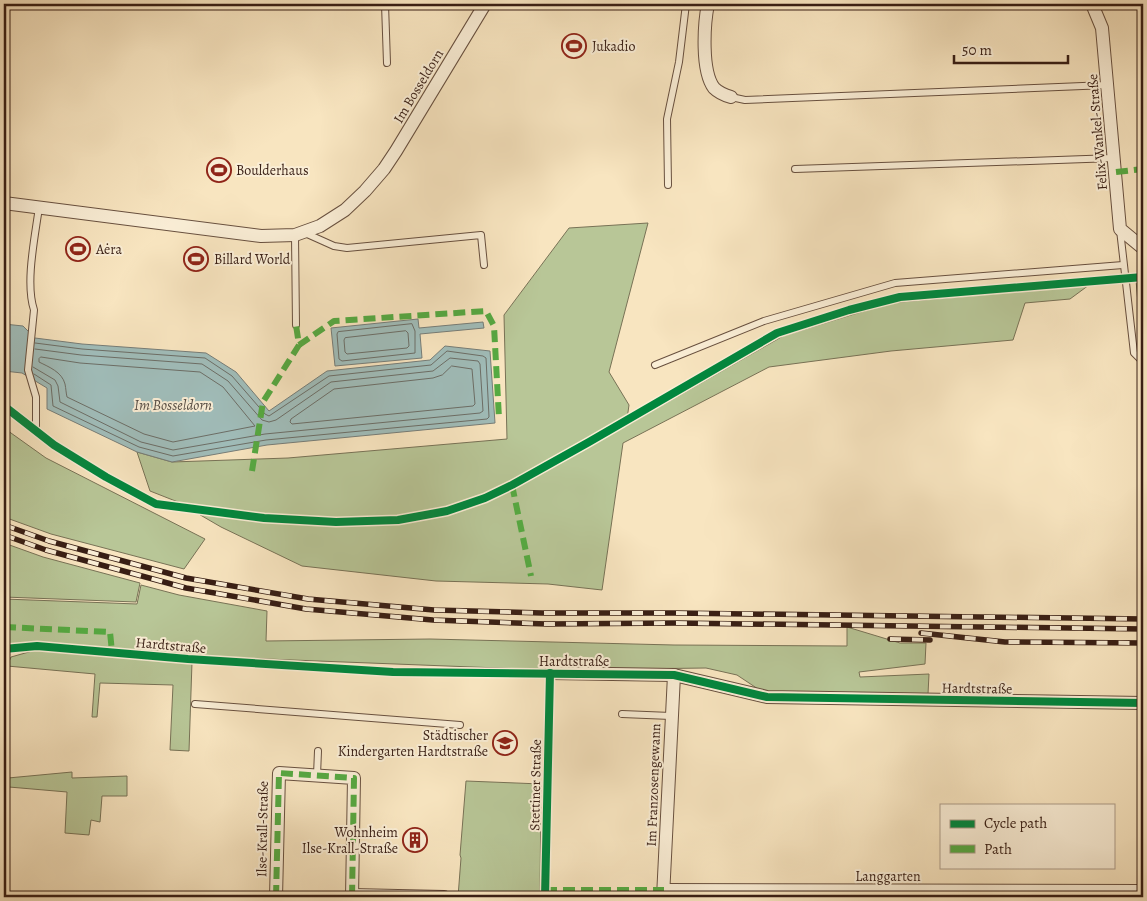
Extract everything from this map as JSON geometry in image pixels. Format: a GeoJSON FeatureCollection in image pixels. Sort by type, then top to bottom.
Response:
{"type":"FeatureCollection","features":[{"type":"Feature","properties":{"kind":"street","name":"Im Bosseldorn"},"geometry":{"type":"LineString","coordinates":[[4,203],[261,236],[299,234],[320,226],[345,210],[384,169],[485,4]]}},
{"type":"Feature","properties":{"kind":"street"},"geometry":{"type":"LineString","coordinates":[[708,4],[706,56],[710,80],[715,89],[731,97]]}},
{"type":"Feature","properties":{"kind":"street","name":"Felix-Wankel-Straße"},"geometry":{"type":"LineString","coordinates":[[1092,4],[1102,28],[1120,229]]}},
{"type":"Feature","properties":{"kind":"street"},"geometry":{"type":"LineString","coordinates":[[1120,229],[1143,248]]}},
{"type":"Feature","properties":{"kind":"street","name":"Hardtstraße"},"geometry":{"type":"LineString","coordinates":[[550,673],[674,675],[767,697],[1143,703]]}},
{"type":"Feature","properties":{"kind":"street","name":"Im Franzosengewann"},"geometry":{"type":"LineString","coordinates":[[663,894],[674,675]]}},
{"type":"Feature","properties":{"kind":"street","name":"Ilse-Krall-Straße"},"geometry":{"type":"LineString","coordinates":[[276,897],[279,773],[354,778],[352,896],[444,897]]}},
{"type":"Feature","properties":{"kind":"street","name":"Langgarten"},"geometry":{"type":"LineString","coordinates":[[663,894],[1143,891]]}},
{"type":"Feature","properties":{"kind":"lane"},"geometry":{"type":"LineString","coordinates":[[385,4],[387,63]]}},
{"type":"Feature","properties":{"kind":"lane"},"geometry":{"type":"LineString","coordinates":[[668,185],[667,119],[679,62],[686,4]]}},
{"type":"Feature","properties":{"kind":"lane"},"geometry":{"type":"LineString","coordinates":[[731,97],[745,100],[1108,85]]}},
{"type":"Feature","properties":{"kind":"lane"},"geometry":{"type":"LineString","coordinates":[[795,169],[1114,158]]}},
{"type":"Feature","properties":{"kind":"lane"},"geometry":{"type":"LineString","coordinates":[[36,431],[36,397],[28,370],[34,310],[32,303],[32,267],[39,207]]}},
{"type":"Feature","properties":{"kind":"lane"},"geometry":{"type":"LineString","coordinates":[[1120,229],[1134,353],[1143,362]]}},
{"type":"Feature","properties":{"kind":"lane"},"geometry":{"type":"LineString","coordinates":[[296,325],[299,234],[334,246],[347,248],[480,235],[484,265]]}},
{"type":"Feature","properties":{"kind":"lane"},"geometry":{"type":"LineString","coordinates":[[655,365],[764,321],[895,283],[1123,265]]}},
{"type":"Feature","properties":{"kind":"lane","name":"Hardtstraße"},"geometry":{"type":"LineString","coordinates":[[4,648],[37,646],[188,659],[393,672],[550,673]]}},
{"type":"Feature","properties":{"kind":"lane","name":"Stettiner Straße"},"geometry":{"type":"LineString","coordinates":[[545,897],[550,673]]}},
{"type":"Feature","properties":{"kind":"lane"},"geometry":{"type":"LineString","coordinates":[[196,704],[460,725]]}},
{"type":"Feature","properties":{"kind":"lane"},"geometry":{"type":"LineString","coordinates":[[320,714],[320,722]]}},
{"type":"Feature","properties":{"kind":"lane"},"geometry":{"type":"LineString","coordinates":[[622,714],[671,716]]}},
{"type":"Feature","properties":{"kind":"lane"},"geometry":{"type":"LineString","coordinates":[[317,775],[318,751]]}},
{"type":"Feature","properties":{"kind":"green space"},"geometry":{"type":"Polygon","coordinates":[[[648,223],[609,372],[629,405],[626,426],[783,336],[890,303],[1089,285],[1070,299],[1025,303],[1013,340],[891,351],[769,367],[623,443],[602,590],[548,584],[436,581],[302,566],[221,527],[178,502],[150,491],[137,452],[172,462],[288,458],[507,439],[504,315],[569,228],[648,223]]]}},
{"type":"Feature","properties":{"kind":"green space"},"geometry":{"type":"Polygon","coordinates":[[[1143,279],[1143,327],[1140,327],[1136,280],[1143,279]]]}},
{"type":"Feature","properties":{"kind":"green space"},"geometry":{"type":"Polygon","coordinates":[[[4,428],[46,458],[205,539],[184,569],[51,534],[4,517],[4,428]]]}},
{"type":"Feature","properties":{"kind":"green space"},"geometry":{"type":"Polygon","coordinates":[[[4,543],[43,557],[140,583],[136,602],[4,597],[4,543]]]}},
{"type":"Feature","properties":{"kind":"green space"},"geometry":{"type":"Polygon","coordinates":[[[141,585],[179,595],[267,611],[266,641],[430,639],[674,645],[847,646],[847,627],[900,643],[926,643],[925,664],[859,672],[860,677],[929,674],[928,694],[767,695],[737,675],[706,668],[550,670],[189,656],[37,643],[4,646],[4,599],[137,604],[141,585]]]}},
{"type":"Feature","properties":{"kind":"green space"},"geometry":{"type":"Polygon","coordinates":[[[36,650],[192,662],[189,751],[170,750],[173,685],[100,683],[97,717],[92,717],[95,674],[7,666],[11,657],[36,650]]]}},
{"type":"Feature","properties":{"kind":"green space"},"geometry":{"type":"Polygon","coordinates":[[[72,772],[72,778],[127,776],[127,796],[102,796],[100,822],[91,820],[89,835],[65,833],[67,792],[9,787],[8,799],[4,794],[4,782],[8,778],[72,772]]]}},
{"type":"Feature","properties":{"kind":"green space"},"geometry":{"type":"Polygon","coordinates":[[[466,781],[541,784],[540,897],[458,897],[466,781]]]}},
{"type":"Feature","properties":{"kind":"water"},"geometry":{"type":"Polygon","coordinates":[[[418,319],[419,328],[483,322],[484,328],[420,334],[422,358],[335,366],[331,328],[418,319]]]}},
{"type":"Feature","properties":{"kind":"water","name":"Im Bosseldorn"},"geometry":{"type":"Polygon","coordinates":[[[4,324],[23,326],[35,338],[82,344],[206,353],[236,372],[269,411],[327,371],[430,360],[445,346],[490,351],[495,423],[267,445],[172,462],[137,452],[47,409],[47,388],[22,373],[4,371],[4,324]]]}},
{"type":"Feature","properties":{"kind":"railway"},"geometry":{"type":"LineString","coordinates":[[4,525],[49,541],[186,578],[308,599],[434,610],[542,613],[1143,619]]}},
{"type":"Feature","properties":{"kind":"railway"},"geometry":{"type":"LineString","coordinates":[[4,535],[46,550],[186,588],[306,609],[433,620],[547,624],[676,623],[1143,629]]}},
{"type":"Feature","properties":{"kind":"railway"},"geometry":{"type":"LineString","coordinates":[[921,633],[1005,642],[1143,643]]}},
{"type":"Feature","properties":{"kind":"railway"},"geometry":{"type":"LineString","coordinates":[[890,639],[930,640]]}},
{"type":"Feature","properties":{"kind":"marked path"},"geometry":{"type":"LineString","coordinates":[[1116,172],[1143,169]]}},
{"type":"Feature","properties":{"kind":"marked path"},"geometry":{"type":"LineString","coordinates":[[299,345],[334,321],[486,311],[494,326],[499,418]]}},
{"type":"Feature","properties":{"kind":"marked path"},"geometry":{"type":"LineString","coordinates":[[252,471],[263,402],[299,345],[296,325]]}},
{"type":"Feature","properties":{"kind":"marked path"},"geometry":{"type":"LineString","coordinates":[[512,485],[531,576]]}},
{"type":"Feature","properties":{"kind":"marked path"},"geometry":{"type":"LineString","coordinates":[[4,627],[110,632],[112,652]]}},
{"type":"Feature","properties":{"kind":"marked path"},"geometry":{"type":"LineString","coordinates":[[276,897],[279,773],[354,778],[352,897]]}},
{"type":"Feature","properties":{"kind":"marked path"},"geometry":{"type":"LineString","coordinates":[[545,890],[664,890]]}},
{"type":"Feature","properties":{"kind":"marked path"},"geometry":{"type":"LineString","coordinates":[[352,895],[444,897]]}},
{"type":"Feature","properties":{"kind":"cycle path"},"geometry":{"type":"LineString","coordinates":[[4,406],[54,445],[106,477],[156,504],[264,518],[336,522],[398,520],[447,511],[485,498],[512,485],[777,333],[849,310],[900,297],[1143,277]]}},
{"type":"Feature","properties":{"kind":"cycle path"},"geometry":{"type":"LineString","coordinates":[[4,649],[37,646],[188,659],[393,672],[674,675],[767,697],[1143,703]]}},
{"type":"Feature","properties":{"kind":"cycle path"},"geometry":{"type":"LineString","coordinates":[[545,897],[550,673]]}},
{"type":"Feature","properties":{"kind":"place","name":"Jukadio"},"geometry":{"type":"Point","coordinates":[574,46]}},
{"type":"Feature","properties":{"kind":"place","name":"Boulderhaus"},"geometry":{"type":"Point","coordinates":[219,170]}},
{"type":"Feature","properties":{"kind":"place","name":"Aėra"},"geometry":{"type":"Point","coordinates":[78,249]}},
{"type":"Feature","properties":{"kind":"place","name":"Billard World"},"geometry":{"type":"Point","coordinates":[196,259]}},
{"type":"Feature","properties":{"kind":"place","name":"Städtischer Kindergarten Hardtstraße"},"geometry":{"type":"Point","coordinates":[505,743]}},
{"type":"Feature","properties":{"kind":"place","name":"Wohnheim Ilse-Krall-Straße"},"geometry":{"type":"Point","coordinates":[415,840]}}]}
